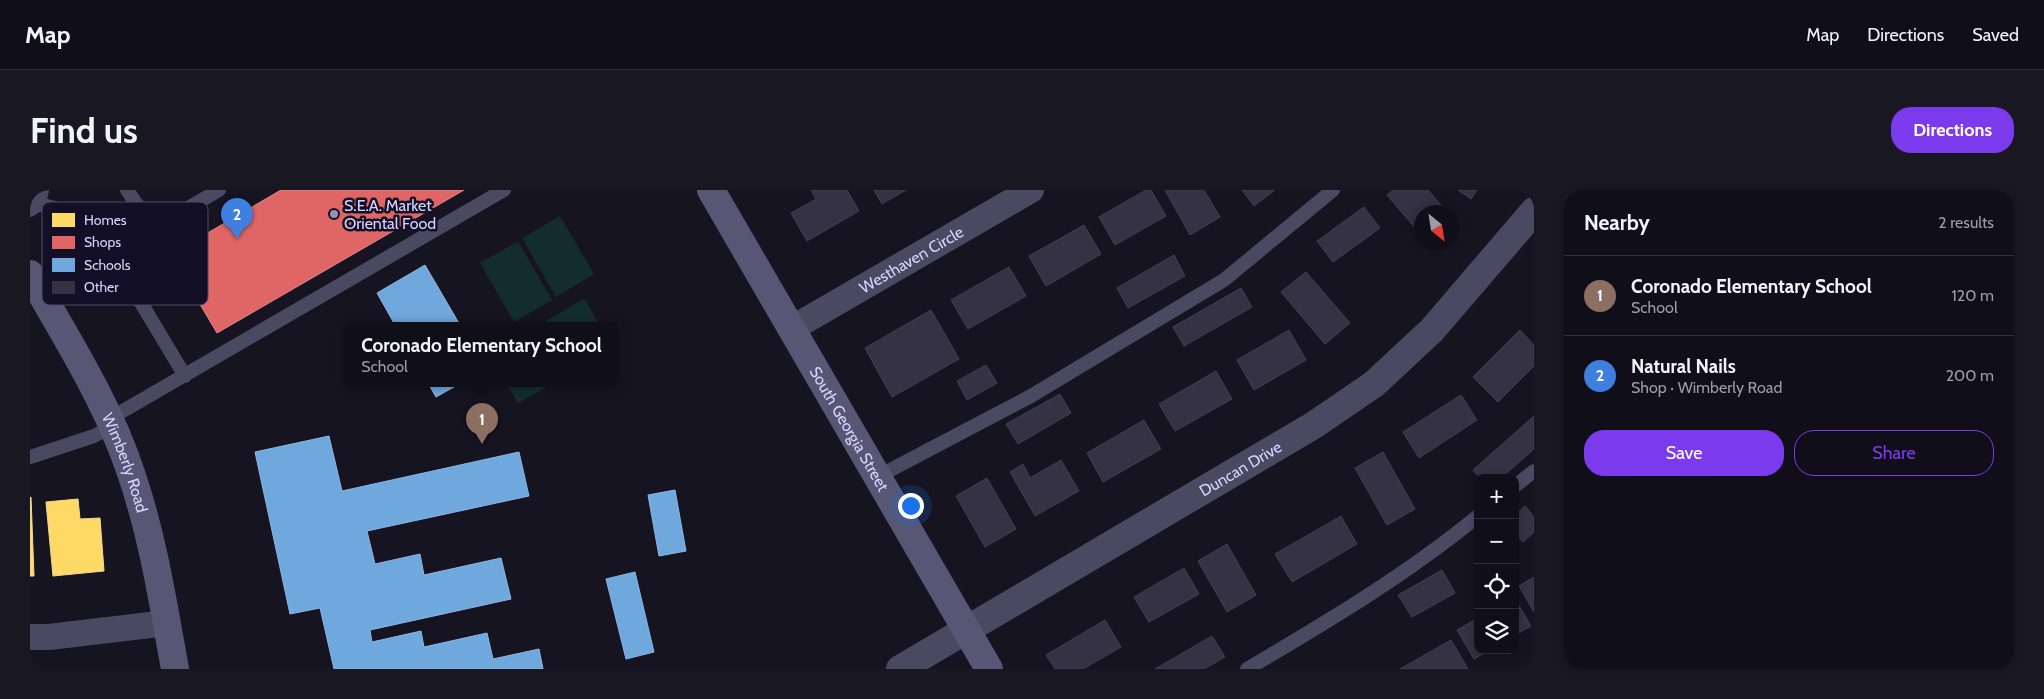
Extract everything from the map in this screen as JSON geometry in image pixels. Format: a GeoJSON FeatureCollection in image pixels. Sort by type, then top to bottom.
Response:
{"type":"FeatureCollection","features":[{"type":"Feature","properties":{"kind":"main road","name":"South Georgia Street"},"geometry":{"type":"LineString","coordinates":[[711,190],[989,669]]}},
{"type":"Feature","properties":{"kind":"main road","name":"Wimberly Road"},"geometry":{"type":"LineString","coordinates":[[35,284],[42,297]]}},
{"type":"Feature","properties":{"kind":"main road","name":"Wimberly Road"},"geometry":{"type":"LineString","coordinates":[[46,305],[110,422],[131,472],[154,553],[175,669]]}},
{"type":"Feature","properties":{"kind":"street","name":"Westhaven Circle"},"geometry":{"type":"LineString","coordinates":[[791,329],[1031,190]]}},
{"type":"Feature","properties":{"kind":"street","name":"Duncan Drive"},"geometry":{"type":"LineString","coordinates":[[900,669],[1314,425],[1374,384],[1432,330],[1534,210]]}},
{"type":"Feature","properties":{"kind":"street"},"geometry":{"type":"LineString","coordinates":[[30,637],[48,637],[167,623]]}},
{"type":"Feature","properties":{"kind":"lane"},"geometry":{"type":"LineString","coordinates":[[35,207],[42,190]]}},
{"type":"Feature","properties":{"kind":"lane"},"geometry":{"type":"LineString","coordinates":[[127,190],[137,202]]}},
{"type":"Feature","properties":{"kind":"lane"},"geometry":{"type":"LineString","coordinates":[[198,202],[219,190]]}},
{"type":"Feature","properties":{"kind":"lane"},"geometry":{"type":"LineString","coordinates":[[30,457],[94,436],[110,422],[185,376],[504,190]]}},
{"type":"Feature","properties":{"kind":"lane"},"geometry":{"type":"LineString","coordinates":[[878,477],[1031,396],[1224,280],[1332,190]]}},
{"type":"Feature","properties":{"kind":"lane"},"geometry":{"type":"LineString","coordinates":[[142,305],[185,376]]}},
{"type":"Feature","properties":{"kind":"lane"},"geometry":{"type":"LineString","coordinates":[[1519,483],[1534,471]]}},
{"type":"Feature","properties":{"kind":"lane"},"geometry":{"type":"LineString","coordinates":[[1247,669],[1361,602],[1449,540],[1474,519]]}},
{"type":"Feature","properties":{"kind":"green space"},"geometry":{"type":"Polygon","coordinates":[[[560,216],[594,274],[556,297],[522,238],[560,216]]]}},
{"type":"Feature","properties":{"kind":"green space"},"geometry":{"type":"Polygon","coordinates":[[[518,241],[552,300],[514,322],[480,263],[518,241]]]}},
{"type":"Feature","properties":{"kind":"green space"},"geometry":{"type":"Polygon","coordinates":[[[584,299],[598,322],[544,322],[584,299]]]}},
{"type":"Feature","properties":{"kind":"green space"},"geometry":{"type":"Polygon","coordinates":[[[508,387],[547,387],[518,403],[508,387]]]}},
{"type":"Feature","properties":{"kind":"building: Homes"},"geometry":{"type":"Polygon","coordinates":[[[31,497],[34,576],[30,576],[31,497]]]}},
{"type":"Feature","properties":{"kind":"building: Homes"},"geometry":{"type":"Polygon","coordinates":[[[78,499],[80,519],[100,518],[104,571],[53,576],[46,502],[78,499]]]}},
{"type":"Feature","properties":{"kind":"building: Shops"},"geometry":{"type":"Polygon","coordinates":[[[281,190],[464,190],[217,333],[200,305],[208,305],[208,233],[281,190]]]}},
{"type":"Feature","properties":{"kind":"building: Schools"},"geometry":{"type":"Polygon","coordinates":[[[425,265],[458,322],[393,322],[377,293],[425,265]]]}},
{"type":"Feature","properties":{"kind":"building: Schools"},"geometry":{"type":"Polygon","coordinates":[[[430,387],[454,387],[436,397],[430,387]]]}},
{"type":"Feature","properties":{"kind":"building: Schools"},"geometry":{"type":"Polygon","coordinates":[[[329,436],[342,491],[519,452],[529,496],[367,531],[375,564],[420,554],[424,575],[501,558],[511,599],[370,630],[372,642],[421,631],[424,647],[487,633],[493,659],[539,649],[543,669],[334,669],[320,608],[290,614],[255,452],[329,436]]]}},
{"type":"Feature","properties":{"kind":"building: Schools"},"geometry":{"type":"Polygon","coordinates":[[[675,490],[686,551],[659,556],[648,495],[675,490]]]}},
{"type":"Feature","properties":{"kind":"building: Schools"},"geometry":{"type":"Polygon","coordinates":[[[635,572],[654,652],[626,659],[606,579],[635,572]]]}},
{"type":"Feature","properties":{"kind":"building: Other"},"geometry":{"type":"Polygon","coordinates":[[[811,190],[847,190],[859,211],[807,241],[791,213],[816,199],[811,190]]]}},
{"type":"Feature","properties":{"kind":"building: Other"},"geometry":{"type":"Polygon","coordinates":[[[874,190],[906,190],[882,204],[874,190]]]}},
{"type":"Feature","properties":{"kind":"building: Other"},"geometry":{"type":"Polygon","coordinates":[[[1146,190],[1151,190],[1166,216],[1115,245],[1099,217],[1146,190]]]}},
{"type":"Feature","properties":{"kind":"building: Other"},"geometry":{"type":"Polygon","coordinates":[[[1165,190],[1204,190],[1220,217],[1190,235],[1165,190]]]}},
{"type":"Feature","properties":{"kind":"building: Other"},"geometry":{"type":"Polygon","coordinates":[[[1242,190],[1275,190],[1254,206],[1242,190]]]}},
{"type":"Feature","properties":{"kind":"building: Other"},"geometry":{"type":"Polygon","coordinates":[[[1393,190],[1428,190],[1441,205],[1414,205],[1414,227],[1387,195],[1393,190]]]}},
{"type":"Feature","properties":{"kind":"building: Other"},"geometry":{"type":"Polygon","coordinates":[[[1458,190],[1477,190],[1471,199],[1458,190]]]}},
{"type":"Feature","properties":{"kind":"building: Other"},"geometry":{"type":"Polygon","coordinates":[[[1364,207],[1380,228],[1333,262],[1317,241],[1364,207]]]}},
{"type":"Feature","properties":{"kind":"building: Other"},"geometry":{"type":"Polygon","coordinates":[[[1084,225],[1101,254],[1046,286],[1029,256],[1084,225]]]}},
{"type":"Feature","properties":{"kind":"building: Other"},"geometry":{"type":"Polygon","coordinates":[[[1174,255],[1185,276],[1128,308],[1117,288],[1174,255]]]}},
{"type":"Feature","properties":{"kind":"building: Other"},"geometry":{"type":"Polygon","coordinates":[[[1009,267],[1026,296],[968,329],[951,300],[1009,267]]]}},
{"type":"Feature","properties":{"kind":"building: Other"},"geometry":{"type":"Polygon","coordinates":[[[1306,272],[1350,323],[1325,344],[1281,292],[1306,272]]]}},
{"type":"Feature","properties":{"kind":"building: Other"},"geometry":{"type":"Polygon","coordinates":[[[1241,288],[1252,307],[1184,346],[1173,327],[1241,288]]]}},
{"type":"Feature","properties":{"kind":"building: Other"},"geometry":{"type":"Polygon","coordinates":[[[931,310],[959,359],[892,397],[865,348],[931,310]]]}},
{"type":"Feature","properties":{"kind":"building: Other"},"geometry":{"type":"Polygon","coordinates":[[[1289,330],[1306,360],[1254,390],[1237,360],[1289,330]]]}},
{"type":"Feature","properties":{"kind":"building: Other"},"geometry":{"type":"Polygon","coordinates":[[[1520,330],[1534,345],[1534,366],[1498,402],[1473,377],[1520,330]]]}},
{"type":"Feature","properties":{"kind":"building: Other"},"geometry":{"type":"Polygon","coordinates":[[[986,365],[997,383],[967,400],[957,381],[986,365]]]}},
{"type":"Feature","properties":{"kind":"building: Other"},"geometry":{"type":"Polygon","coordinates":[[[1216,371],[1232,399],[1175,431],[1159,404],[1216,371]]]}},
{"type":"Feature","properties":{"kind":"building: Other"},"geometry":{"type":"Polygon","coordinates":[[[1060,394],[1071,413],[1018,444],[1006,424],[1060,394]]]}},
{"type":"Feature","properties":{"kind":"building: Other"},"geometry":{"type":"Polygon","coordinates":[[[1461,395],[1477,420],[1419,458],[1403,432],[1461,395]]]}},
{"type":"Feature","properties":{"kind":"building: Other"},"geometry":{"type":"Polygon","coordinates":[[[1534,416],[1534,449],[1506,474],[1476,474],[1473,470],[1534,416]]]}},
{"type":"Feature","properties":{"kind":"building: Other"},"geometry":{"type":"Polygon","coordinates":[[[1144,420],[1161,449],[1103,482],[1087,453],[1144,420]]]}},
{"type":"Feature","properties":{"kind":"building: Other"},"geometry":{"type":"Polygon","coordinates":[[[1383,452],[1415,509],[1387,525],[1355,468],[1383,452]]]}},
{"type":"Feature","properties":{"kind":"building: Other"},"geometry":{"type":"Polygon","coordinates":[[[1061,460],[1079,491],[1035,516],[1010,472],[1023,464],[1030,478],[1061,460]]]}},
{"type":"Feature","properties":{"kind":"building: Other"},"geometry":{"type":"Polygon","coordinates":[[[987,478],[1016,529],[985,547],[956,496],[987,478]]]}},
{"type":"Feature","properties":{"kind":"building: Other"},"geometry":{"type":"Polygon","coordinates":[[[1525,506],[1534,517],[1534,532],[1523,542],[1519,538],[1519,511],[1525,506]]]}},
{"type":"Feature","properties":{"kind":"building: Other"},"geometry":{"type":"Polygon","coordinates":[[[1341,516],[1357,544],[1292,582],[1275,554],[1341,516]]]}},
{"type":"Feature","properties":{"kind":"building: Other"},"geometry":{"type":"Polygon","coordinates":[[[1227,544],[1256,595],[1227,612],[1198,561],[1227,544]]]}},
{"type":"Feature","properties":{"kind":"building: Other"},"geometry":{"type":"Polygon","coordinates":[[[1184,568],[1199,594],[1149,622],[1134,597],[1184,568]]]}},
{"type":"Feature","properties":{"kind":"building: Other"},"geometry":{"type":"Polygon","coordinates":[[[1442,570],[1455,593],[1412,617],[1398,595],[1442,570]]]}},
{"type":"Feature","properties":{"kind":"building: Other"},"geometry":{"type":"Polygon","coordinates":[[[1534,577],[1534,612],[1519,586],[1534,577]]]}},
{"type":"Feature","properties":{"kind":"building: Other"},"geometry":{"type":"Polygon","coordinates":[[[1519,606],[1531,626],[1519,633],[1519,606]]]}},
{"type":"Feature","properties":{"kind":"building: Other"},"geometry":{"type":"Polygon","coordinates":[[[1105,620],[1121,647],[1083,669],[1055,669],[1046,655],[1105,620]]]}},
{"type":"Feature","properties":{"kind":"building: Other"},"geometry":{"type":"Polygon","coordinates":[[[1474,620],[1474,654],[1482,654],[1474,659],[1457,630],[1474,620]]]}},
{"type":"Feature","properties":{"kind":"building: Other"},"geometry":{"type":"Polygon","coordinates":[[[1212,636],[1225,657],[1204,669],[1155,669],[1212,636]]]}},
{"type":"Feature","properties":{"kind":"building: Other"},"geometry":{"type":"Polygon","coordinates":[[[1451,640],[1468,669],[1400,669],[1451,640]]]}},
{"type":"Feature","properties":{"kind":"place","name":"S.E.A. Market Oriental Food"},"geometry":{"type":"Point","coordinates":[334,214]}},
{"type":"Feature","properties":{"kind":"place","name":"Natural Nails"},"geometry":{"type":"Point","coordinates":[237,239]}},
{"type":"Feature","properties":{"kind":"place","name":"Coronado Elementary School"},"geometry":{"type":"Point","coordinates":[482,444]}}]}
